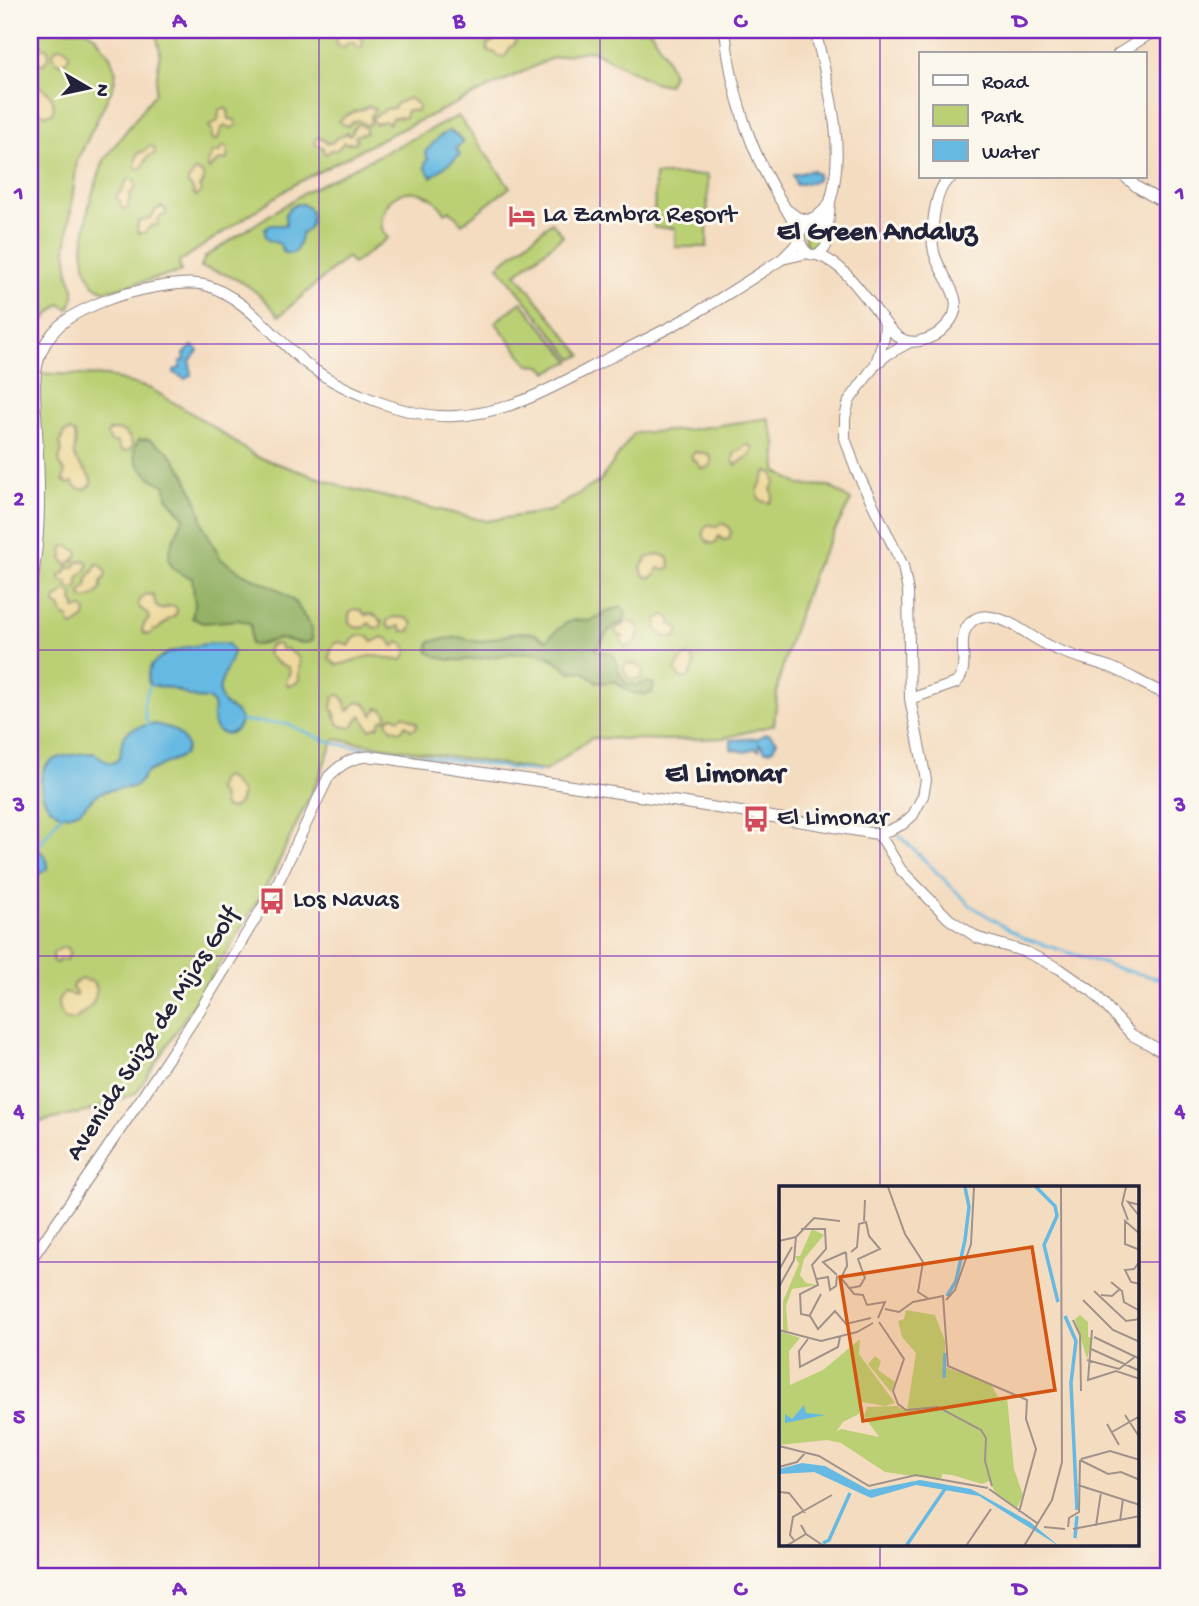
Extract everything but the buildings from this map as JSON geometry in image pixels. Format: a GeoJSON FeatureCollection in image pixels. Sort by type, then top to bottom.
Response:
{"type":"FeatureCollection","features":[{"type":"Feature","properties":{"kind":"street"},"geometry":{"type":"LineString","coordinates":[[725,30],[738,104],[752,146],[800,235],[801,244],[813,254],[830,260],[847,274],[885,323],[898,336],[910,342]]}},
{"type":"Feature","properties":{"kind":"street"},"geometry":{"type":"LineString","coordinates":[[782,259],[813,254],[827,245],[828,240],[830,202],[837,172],[837,146],[833,111],[815,30]]}},
{"type":"Feature","properties":{"kind":"street"},"geometry":{"type":"LineString","coordinates":[[1121,52],[1156,30]]}},
{"type":"Feature","properties":{"kind":"street"},"geometry":{"type":"LineString","coordinates":[[951,178],[943,186],[939,197],[932,240],[934,255],[955,297],[952,320],[941,332],[924,340],[910,342],[888,354],[876,365],[849,401],[845,418],[845,438],[856,470],[903,566],[908,592],[910,699],[956,682],[962,677],[964,631],[979,616],[992,617],[1010,624],[1051,647],[1109,667],[1169,695]]}},
{"type":"Feature","properties":{"kind":"street"},"geometry":{"type":"LineString","coordinates":[[1126,178],[1169,206]]}},
{"type":"Feature","properties":{"kind":"street"},"geometry":{"type":"LineString","coordinates":[[30,594],[39,507],[36,370],[41,351],[51,333],[65,319],[91,306],[120,295],[174,285],[203,285],[232,296],[304,362],[346,388],[382,403],[424,414],[482,414],[511,407],[693,315],[782,259],[794,247],[812,219],[830,202]]}},
{"type":"Feature","properties":{"kind":"street"},"geometry":{"type":"LineString","coordinates":[[786,209],[797,217],[822,221],[828,229]]}},
{"type":"Feature","properties":{"kind":"street"},"geometry":{"type":"LineString","coordinates":[[876,365],[884,338],[885,323]]}},
{"type":"Feature","properties":{"kind":"street","name":"Avenida Suiza de Mijas Golf"},"geometry":{"type":"LineString","coordinates":[[30,1261],[200,1010],[279,880],[329,776],[340,765],[354,757],[368,756],[877,834],[903,824],[913,814],[923,796],[926,780],[910,699]]}},
{"type":"Feature","properties":{"kind":"street"},"geometry":{"type":"LineString","coordinates":[[877,834],[901,870],[949,919],[978,938],[1026,952],[1060,969],[1093,992],[1132,1035],[1169,1055]]}},
{"type":"Feature","properties":{"kind":"green space"},"geometry":{"type":"Polygon","coordinates":[[[30,30],[85,30],[95,36],[110,56],[116,72],[113,87],[77,161],[66,249],[74,297],[69,309],[60,304],[43,320],[30,339],[30,30]]]}},
{"type":"Feature","properties":{"kind":"green space"},"geometry":{"type":"Polygon","coordinates":[[[155,30],[650,30],[673,74],[668,85],[653,82],[591,50],[552,58],[387,136],[295,184],[179,262],[181,272],[105,291],[94,285],[86,270],[83,248],[89,204],[104,160],[155,93],[160,51],[155,30]]]}},
{"type":"Feature","properties":{"kind":"green space"},"geometry":{"type":"Polygon","coordinates":[[[458,116],[510,187],[462,224],[450,210],[445,213],[430,197],[416,192],[397,195],[387,205],[382,218],[382,228],[388,238],[353,264],[347,257],[279,316],[262,297],[245,284],[225,274],[201,267],[205,257],[305,192],[458,116]]]}},
{"type":"Feature","properties":{"kind":"green space"},"geometry":{"type":"Polygon","coordinates":[[[655,175],[708,175],[707,247],[675,247],[675,228],[654,228],[655,175]]]}},
{"type":"Feature","properties":{"kind":"green space"},"geometry":{"type":"Polygon","coordinates":[[[552,222],[563,236],[516,274],[582,355],[573,359],[498,266],[552,222]]]}},
{"type":"Feature","properties":{"kind":"green space"},"geometry":{"type":"Polygon","coordinates":[[[812,223],[820,230],[823,239],[822,244],[814,249],[808,248],[805,238],[805,232],[812,223]]]}},
{"type":"Feature","properties":{"kind":"green space"},"geometry":{"type":"Polygon","coordinates":[[[521,302],[571,361],[548,372],[541,366],[529,365],[495,322],[521,302]]]}},
{"type":"Feature","properties":{"kind":"green space"},"geometry":{"type":"Polygon","coordinates":[[[30,373],[107,376],[151,389],[255,456],[348,488],[486,521],[550,511],[600,481],[634,433],[687,430],[768,418],[776,443],[776,471],[800,485],[829,486],[851,500],[815,568],[790,640],[778,684],[774,725],[724,738],[591,738],[545,771],[334,739],[272,876],[224,957],[136,1093],[86,1112],[30,1124],[30,373]]]}},
{"type":"Feature","properties":{"kind":"green space"},"geometry":{"type":"Polygon","coordinates":[[[149,439],[168,451],[182,469],[197,501],[205,529],[221,559],[244,574],[278,589],[296,603],[312,629],[312,641],[303,643],[278,639],[254,645],[250,644],[251,624],[240,620],[203,623],[192,618],[195,604],[192,578],[176,571],[169,559],[171,545],[184,517],[167,497],[166,486],[146,474],[134,455],[138,440],[149,439]]]}},
{"type":"Feature","properties":{"kind":"green space"},"geometry":{"type":"Polygon","coordinates":[[[621,607],[626,612],[624,622],[610,630],[595,649],[610,653],[616,658],[619,673],[627,684],[649,682],[654,685],[652,693],[632,693],[616,681],[598,682],[583,671],[570,672],[554,659],[538,653],[450,660],[428,652],[430,641],[459,637],[479,642],[519,632],[533,633],[546,640],[569,621],[590,621],[607,611],[621,607]]]}},
{"type":"Feature","properties":{"kind":"sand"},"geometry":{"type":"Polygon","coordinates":[[[351,30],[356,30],[363,41],[362,47],[358,48],[349,42],[343,48],[336,44],[335,38],[339,33],[347,36],[351,30]]]}},
{"type":"Feature","properties":{"kind":"sand"},"geometry":{"type":"Polygon","coordinates":[[[495,31],[505,38],[516,40],[504,57],[488,51],[487,45],[493,41],[495,31]]]}},
{"type":"Feature","properties":{"kind":"sand"},"geometry":{"type":"Polygon","coordinates":[[[34,40],[48,50],[49,56],[44,64],[37,63],[30,69],[30,41],[34,40]]]}},
{"type":"Feature","properties":{"kind":"sand"},"geometry":{"type":"Polygon","coordinates":[[[58,47],[64,47],[69,55],[67,61],[58,63],[53,58],[53,52],[58,47]]]}},
{"type":"Feature","properties":{"kind":"sand"},"geometry":{"type":"Polygon","coordinates":[[[30,84],[48,93],[53,101],[53,112],[46,115],[35,108],[30,119],[30,84]]]}},
{"type":"Feature","properties":{"kind":"sand"},"geometry":{"type":"Polygon","coordinates":[[[409,98],[418,105],[416,111],[407,110],[405,117],[392,118],[389,124],[385,121],[375,124],[372,120],[385,109],[394,108],[396,104],[409,98]]]}},
{"type":"Feature","properties":{"kind":"sand"},"geometry":{"type":"Polygon","coordinates":[[[369,106],[375,109],[370,124],[358,120],[348,126],[339,121],[347,115],[369,106]]]}},
{"type":"Feature","properties":{"kind":"sand"},"geometry":{"type":"Polygon","coordinates":[[[219,110],[228,110],[229,119],[235,120],[237,125],[232,128],[225,126],[218,139],[214,140],[209,126],[218,121],[219,110]]]}},
{"type":"Feature","properties":{"kind":"sand"},"geometry":{"type":"Polygon","coordinates":[[[358,124],[366,128],[366,133],[357,135],[355,143],[344,142],[337,150],[331,150],[327,154],[324,153],[323,147],[316,145],[318,137],[327,143],[347,133],[352,134],[358,124]]]}},
{"type":"Feature","properties":{"kind":"sand"},"geometry":{"type":"Polygon","coordinates":[[[149,146],[154,147],[155,153],[148,157],[141,169],[136,168],[137,154],[149,146]]]}},
{"type":"Feature","properties":{"kind":"sand"},"geometry":{"type":"Polygon","coordinates":[[[224,146],[228,149],[227,160],[220,160],[209,169],[207,164],[212,153],[219,152],[224,146]]]}},
{"type":"Feature","properties":{"kind":"sand"},"geometry":{"type":"Polygon","coordinates":[[[195,171],[202,173],[204,179],[197,196],[188,184],[195,171]]]}},
{"type":"Feature","properties":{"kind":"sand"},"geometry":{"type":"Polygon","coordinates":[[[127,180],[135,180],[136,187],[130,194],[128,208],[123,209],[116,198],[127,180]]]}},
{"type":"Feature","properties":{"kind":"sand"},"geometry":{"type":"Polygon","coordinates":[[[162,207],[166,210],[166,215],[159,217],[157,225],[150,226],[145,233],[139,233],[138,222],[151,218],[156,210],[162,207]]]}},
{"type":"Feature","properties":{"kind":"sand"},"geometry":{"type":"Polygon","coordinates":[[[115,430],[128,436],[132,445],[130,450],[121,450],[117,442],[111,442],[107,434],[115,430]]]}},
{"type":"Feature","properties":{"kind":"sand"},"geometry":{"type":"Polygon","coordinates":[[[70,431],[75,434],[76,460],[92,482],[85,489],[63,480],[65,471],[59,462],[62,452],[60,443],[64,433],[70,431]]]}},
{"type":"Feature","properties":{"kind":"sand"},"geometry":{"type":"Polygon","coordinates":[[[747,445],[753,450],[736,465],[733,461],[734,454],[747,445]]]}},
{"type":"Feature","properties":{"kind":"sand"},"geometry":{"type":"Polygon","coordinates":[[[695,452],[709,454],[711,465],[701,468],[692,459],[695,452]]]}},
{"type":"Feature","properties":{"kind":"sand"},"geometry":{"type":"Polygon","coordinates":[[[766,472],[771,472],[775,483],[771,489],[773,496],[770,503],[758,497],[758,490],[766,472]]]}},
{"type":"Feature","properties":{"kind":"sand"},"geometry":{"type":"Polygon","coordinates":[[[721,523],[728,526],[731,532],[729,539],[723,540],[719,536],[712,544],[706,541],[703,532],[707,525],[717,527],[721,523]]]}},
{"type":"Feature","properties":{"kind":"sand"},"geometry":{"type":"Polygon","coordinates":[[[64,546],[77,550],[78,553],[67,565],[62,559],[64,546]]]}},
{"type":"Feature","properties":{"kind":"sand"},"geometry":{"type":"Polygon","coordinates":[[[659,554],[669,558],[670,567],[664,570],[658,568],[655,575],[649,578],[643,575],[641,567],[647,558],[659,554]]]}},
{"type":"Feature","properties":{"kind":"sand"},"geometry":{"type":"Polygon","coordinates":[[[85,560],[88,563],[87,569],[78,578],[76,589],[68,588],[67,582],[62,581],[60,575],[65,573],[67,568],[85,560]]]}},
{"type":"Feature","properties":{"kind":"sand"},"geometry":{"type":"Polygon","coordinates":[[[97,564],[106,572],[101,589],[93,596],[82,598],[81,593],[88,586],[89,575],[97,564]]]}},
{"type":"Feature","properties":{"kind":"sand"},"geometry":{"type":"Polygon","coordinates":[[[63,592],[73,595],[75,609],[83,608],[86,612],[85,618],[73,626],[69,624],[69,617],[64,616],[60,607],[55,604],[56,598],[63,592]]]}},
{"type":"Feature","properties":{"kind":"sand"},"geometry":{"type":"Polygon","coordinates":[[[147,594],[153,595],[156,606],[160,609],[174,606],[177,609],[174,616],[148,635],[142,630],[149,619],[148,614],[138,603],[147,594]]]}},
{"type":"Feature","properties":{"kind":"sand"},"geometry":{"type":"Polygon","coordinates":[[[355,609],[361,610],[365,615],[376,616],[382,622],[381,627],[374,628],[369,623],[363,628],[354,627],[349,622],[349,614],[355,609]]]}},
{"type":"Feature","properties":{"kind":"sand"},"geometry":{"type":"Polygon","coordinates":[[[665,615],[679,630],[677,636],[666,637],[657,630],[657,619],[665,615]]]}},
{"type":"Feature","properties":{"kind":"sand"},"geometry":{"type":"Polygon","coordinates":[[[393,617],[406,618],[413,623],[410,631],[402,631],[400,626],[391,629],[387,621],[393,617]]]}},
{"type":"Feature","properties":{"kind":"sand"},"geometry":{"type":"Polygon","coordinates":[[[626,622],[633,622],[639,628],[636,640],[626,647],[621,642],[623,636],[619,636],[615,631],[626,622]]]}},
{"type":"Feature","properties":{"kind":"sand"},"geometry":{"type":"Polygon","coordinates":[[[361,635],[369,637],[373,642],[382,637],[388,639],[394,646],[399,642],[405,645],[407,652],[403,660],[373,656],[337,665],[329,659],[335,643],[341,642],[349,646],[354,638],[361,635]]]}},
{"type":"Feature","properties":{"kind":"sand"},"geometry":{"type":"Polygon","coordinates":[[[274,644],[299,658],[299,680],[295,684],[289,686],[286,683],[290,671],[288,667],[276,662],[267,653],[269,646],[274,644]]]}},
{"type":"Feature","properties":{"kind":"sand"},"geometry":{"type":"Polygon","coordinates":[[[687,656],[693,658],[694,668],[685,679],[679,677],[675,670],[687,656]]]}},
{"type":"Feature","properties":{"kind":"sand"},"geometry":{"type":"Polygon","coordinates":[[[626,663],[639,665],[643,670],[642,678],[631,680],[623,669],[626,663]]]}},
{"type":"Feature","properties":{"kind":"sand"},"geometry":{"type":"Polygon","coordinates":[[[339,695],[348,711],[357,702],[365,703],[373,715],[378,708],[383,709],[387,714],[386,719],[381,720],[379,726],[370,729],[361,715],[352,727],[340,725],[332,708],[334,696],[339,695]]]}},
{"type":"Feature","properties":{"kind":"sand"},"geometry":{"type":"Polygon","coordinates":[[[404,715],[417,723],[416,728],[411,730],[406,725],[401,731],[392,729],[388,719],[392,716],[399,719],[404,715]]]}},
{"type":"Feature","properties":{"kind":"sand"},"geometry":{"type":"Polygon","coordinates":[[[226,777],[241,792],[239,802],[231,808],[224,807],[222,796],[217,790],[221,779],[226,777]]]}},
{"type":"Feature","properties":{"kind":"sand"},"geometry":{"type":"Polygon","coordinates":[[[63,947],[70,952],[67,959],[53,962],[53,953],[63,947]]]}},
{"type":"Feature","properties":{"kind":"sand"},"geometry":{"type":"Polygon","coordinates":[[[81,979],[93,982],[97,989],[94,1001],[75,1020],[65,1020],[59,1009],[59,1000],[64,993],[75,996],[77,994],[72,988],[74,983],[81,979]]]}},
{"type":"Feature","properties":{"kind":"water"},"geometry":{"type":"Polygon","coordinates":[[[449,131],[457,135],[463,143],[456,148],[460,155],[431,177],[425,167],[428,159],[425,152],[440,136],[449,131]]]}},
{"type":"Feature","properties":{"kind":"water"},"geometry":{"type":"Polygon","coordinates":[[[813,170],[818,176],[816,181],[796,185],[793,175],[813,170]]]}},
{"type":"Feature","properties":{"kind":"water"},"geometry":{"type":"Polygon","coordinates":[[[297,204],[303,204],[310,209],[311,223],[302,233],[295,252],[288,254],[283,252],[280,244],[268,240],[265,229],[269,225],[286,225],[285,214],[297,204]]]}},
{"type":"Feature","properties":{"kind":"water"},"geometry":{"type":"Polygon","coordinates":[[[192,346],[198,351],[190,361],[191,375],[185,379],[174,373],[174,370],[180,368],[181,361],[185,360],[184,354],[192,346]]]}},
{"type":"Feature","properties":{"kind":"water"},"geometry":{"type":"Polygon","coordinates":[[[228,644],[233,651],[221,683],[220,695],[224,704],[237,714],[241,721],[234,731],[227,734],[220,732],[214,725],[211,701],[149,684],[148,673],[160,657],[183,648],[228,644]]]}},
{"type":"Feature","properties":{"kind":"water"},"geometry":{"type":"Polygon","coordinates":[[[152,724],[178,733],[187,747],[184,755],[147,772],[136,786],[97,795],[77,812],[61,815],[48,805],[42,794],[41,781],[44,769],[53,760],[92,753],[108,762],[115,762],[128,732],[152,724]]]}},
{"type":"Feature","properties":{"kind":"water"},"geometry":{"type":"Polygon","coordinates":[[[765,734],[777,741],[772,750],[765,751],[759,743],[759,750],[754,748],[746,752],[731,749],[731,740],[758,738],[765,734]]]}},
{"type":"Feature","properties":{"kind":"water"},"geometry":{"type":"Polygon","coordinates":[[[30,845],[43,854],[48,868],[30,880],[30,845]]]}},
{"type":"Feature","properties":{"kind":"waterway"},"geometry":{"type":"LineString","coordinates":[[148,725],[144,705],[150,686]]}},
{"type":"Feature","properties":{"kind":"waterway"},"geometry":{"type":"LineString","coordinates":[[241,721],[287,724],[337,744],[538,772]]}},
{"type":"Feature","properties":{"kind":"waterway"},"geometry":{"type":"LineString","coordinates":[[37,848],[61,815]]}},
{"type":"Feature","properties":{"kind":"waterway"},"geometry":{"type":"LineString","coordinates":[[899,835],[970,905],[1023,938],[1124,970],[1169,981]]}},
{"type":"Feature","properties":{"kind":"place","name":"La Zambra Resort"},"geometry":{"type":"Point","coordinates":[522,216]}},
{"type":"Feature","properties":{"kind":"place","name":"El Limonar"},"geometry":{"type":"Point","coordinates":[756,819]}},
{"type":"Feature","properties":{"kind":"place","name":"Los Navas"},"geometry":{"type":"Point","coordinates":[272,901]}},
{"type":"Feature","properties":{"kind":"district","name":"El Green Andaluz"},"geometry":{"type":"Point","coordinates":[877,233]}},
{"type":"Feature","properties":{"kind":"district","name":"El Limonar"},"geometry":{"type":"Point","coordinates":[725,775]}}]}
